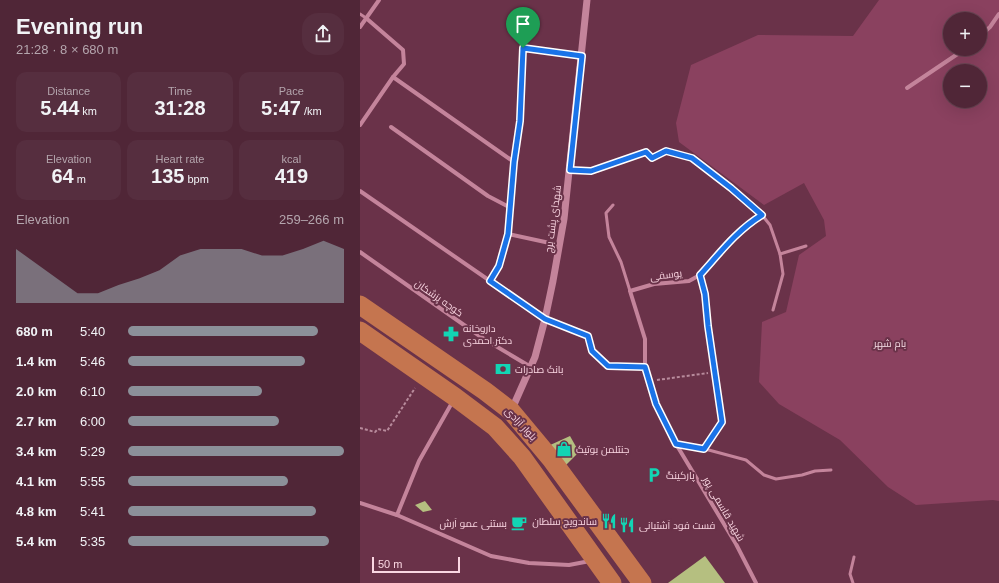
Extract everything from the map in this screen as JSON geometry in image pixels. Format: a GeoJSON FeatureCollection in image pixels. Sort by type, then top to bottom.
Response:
{"type":"FeatureCollection","features":[{"type":"Feature","properties":{"kind":"main road","name":"بلوار آزادی"},"geometry":{"type":"LineString","coordinates":[[360,305],[486,391],[511,411],[551,459],[642,583]]}},
{"type":"Feature","properties":{"kind":"main road"},"geometry":{"type":"LineString","coordinates":[[360,331],[455,397],[494,427],[522,457],[612,583]]}},
{"type":"Feature","properties":{"kind":"main road"},"geometry":{"type":"LineString","coordinates":[[494,427],[511,411]]}},
{"type":"Feature","properties":{"kind":"street"},"geometry":{"type":"LineString","coordinates":[[360,26],[378,0]]}},
{"type":"Feature","properties":{"kind":"street","name":"شهدای پشت برج"},"geometry":{"type":"LineString","coordinates":[[511,411],[535,357],[545,319],[564,219],[587,0]]}},
{"type":"Feature","properties":{"kind":"street"},"geometry":{"type":"LineString","coordinates":[[987,30],[999,14]]}},
{"type":"Feature","properties":{"kind":"street"},"geometry":{"type":"LineString","coordinates":[[360,126],[393,77],[404,64],[403,50],[366,18]]}},
{"type":"Feature","properties":{"kind":"street"},"geometry":{"type":"LineString","coordinates":[[559,245],[508,234],[514,162],[520,121],[523,48],[582,56]]}},
{"type":"Feature","properties":{"kind":"street"},"geometry":{"type":"LineString","coordinates":[[907,88],[955,56]]}},
{"type":"Feature","properties":{"kind":"street"},"geometry":{"type":"LineString","coordinates":[[393,77],[514,162]]}},
{"type":"Feature","properties":{"kind":"street"},"geometry":{"type":"LineString","coordinates":[[391,127],[488,196],[511,208]]}},
{"type":"Feature","properties":{"kind":"street"},"geometry":{"type":"LineString","coordinates":[[692,158],[731,188],[762,215],[747,224],[728,241],[700,275]]}},
{"type":"Feature","properties":{"kind":"street"},"geometry":{"type":"LineString","coordinates":[[360,191],[545,319],[588,336],[592,351],[608,366],[645,367],[645,339],[630,291]]}},
{"type":"Feature","properties":{"kind":"street","name":"کوچه پزشکان"},"geometry":{"type":"LineString","coordinates":[[360,252],[484,339],[531,367]]}},
{"type":"Feature","properties":{"kind":"street","name":"یوسفی"},"geometry":{"type":"LineString","coordinates":[[630,291],[654,284],[689,281],[700,275]]}},
{"type":"Feature","properties":{"kind":"street","name":"شهید قاسمی پور"},"geometry":{"type":"LineString","coordinates":[[645,367],[656,404],[676,444],[736,544],[756,583]]}},
{"type":"Feature","properties":{"kind":"street"},"geometry":{"type":"LineString","coordinates":[[397,515],[419,461],[455,397]]}},
{"type":"Feature","properties":{"kind":"street"},"geometry":{"type":"LineString","coordinates":[[360,503],[397,515],[491,556],[529,563],[569,565],[595,560]]}},
{"type":"Feature","properties":{"kind":"lane"},"geometry":{"type":"LineString","coordinates":[[360,14],[366,18]]}},
{"type":"Feature","properties":{"kind":"lane"},"geometry":{"type":"LineString","coordinates":[[612,205],[606,213],[609,237],[621,262],[630,291]]}},
{"type":"Feature","properties":{"kind":"lane"},"geometry":{"type":"LineString","coordinates":[[762,215],[770,225],[780,254],[784,274],[773,310]]}},
{"type":"Feature","properties":{"kind":"lane"},"geometry":{"type":"LineString","coordinates":[[780,254],[806,246]]}},
{"type":"Feature","properties":{"kind":"lane"},"geometry":{"type":"LineString","coordinates":[[700,275],[705,294],[714,372]]}},
{"type":"Feature","properties":{"kind":"lane"},"geometry":{"type":"LineString","coordinates":[[676,444],[704,449],[746,460],[764,475],[776,479],[802,475],[815,470],[831,470]]}},
{"type":"Feature","properties":{"kind":"lane"},"geometry":{"type":"LineString","coordinates":[[853,583],[850,574],[854,557]]}},
{"type":"Feature","properties":{"kind":"path"},"geometry":{"type":"LineString","coordinates":[[570,170],[591,171],[646,152],[652,158],[666,151],[692,158]]}},
{"type":"Feature","properties":{"kind":"path"},"geometry":{"type":"LineString","coordinates":[[490,281],[499,266],[508,234]]}},
{"type":"Feature","properties":{"kind":"path"},"geometry":{"type":"LineString","coordinates":[[648,381],[714,372],[722,422],[704,449]]}},
{"type":"Feature","properties":{"kind":"path"},"geometry":{"type":"LineString","coordinates":[[360,428],[375,432],[378,429],[387,431],[424,375]]}},
{"type":"Feature","properties":{"kind":"green space","name":"بام شهر"},"geometry":{"type":"Polygon","coordinates":[[[879,0],[999,0],[999,501],[993,500],[916,505],[888,487],[840,440],[779,404],[759,382],[762,322],[786,312],[799,255],[826,236],[824,220],[804,183],[764,205],[679,142],[676,123],[691,65],[758,35],[853,36],[879,0]]]}},
{"type":"Feature","properties":{"kind":"building","name":"جنتلمن بوتیک"},"geometry":{"type":"Polygon","coordinates":[[[570,436],[579,452],[564,467],[548,446],[570,436]]]}},
{"type":"Feature","properties":{"kind":"building"},"geometry":{"type":"Polygon","coordinates":[[[425,501],[432,510],[423,512],[415,505],[425,501]]]}},
{"type":"Feature","properties":{"kind":"building"},"geometry":{"type":"Polygon","coordinates":[[[705,556],[725,583],[668,583],[705,556]]]}},
{"type":"Feature","properties":{"kind":"place","name":"داروخانه دکتر احمدی"},"geometry":{"type":"Point","coordinates":[451,334]}},
{"type":"Feature","properties":{"kind":"place","name":"بانک صادرات"},"geometry":{"type":"Point","coordinates":[503,369]}},
{"type":"Feature","properties":{"kind":"place","name":"جنتلمن بوتیک"},"geometry":{"type":"Point","coordinates":[564,449]}},
{"type":"Feature","properties":{"kind":"place","name":"پارکینگ"},"geometry":{"type":"Point","coordinates":[654,475]}},
{"type":"Feature","properties":{"kind":"place","name":"ساندویچ سلطان"},"geometry":{"type":"Point","coordinates":[609,521]}},
{"type":"Feature","properties":{"kind":"place","name":"بستنی عمو آرش"},"geometry":{"type":"Point","coordinates":[519,523]}},
{"type":"Feature","properties":{"kind":"place","name":"فست فود آشتیانی"},"geometry":{"type":"Point","coordinates":[627,525]}},
{"type":"Feature","properties":{"kind":"route"},"geometry":{"type":"LineString","coordinates":[[523,48],[582,56],[570,170],[591,171],[646,152],[652,158],[666,151],[684,155],[692,158],[731,188],[762,215],[747,224],[728,241],[700,275],[705,294],[708,326],[722,422],[704,449],[676,444],[656,404],[645,367],[608,366],[592,351],[588,336],[545,319],[490,281],[499,266],[508,234],[514,162],[520,121],[523,48]]}}]}
